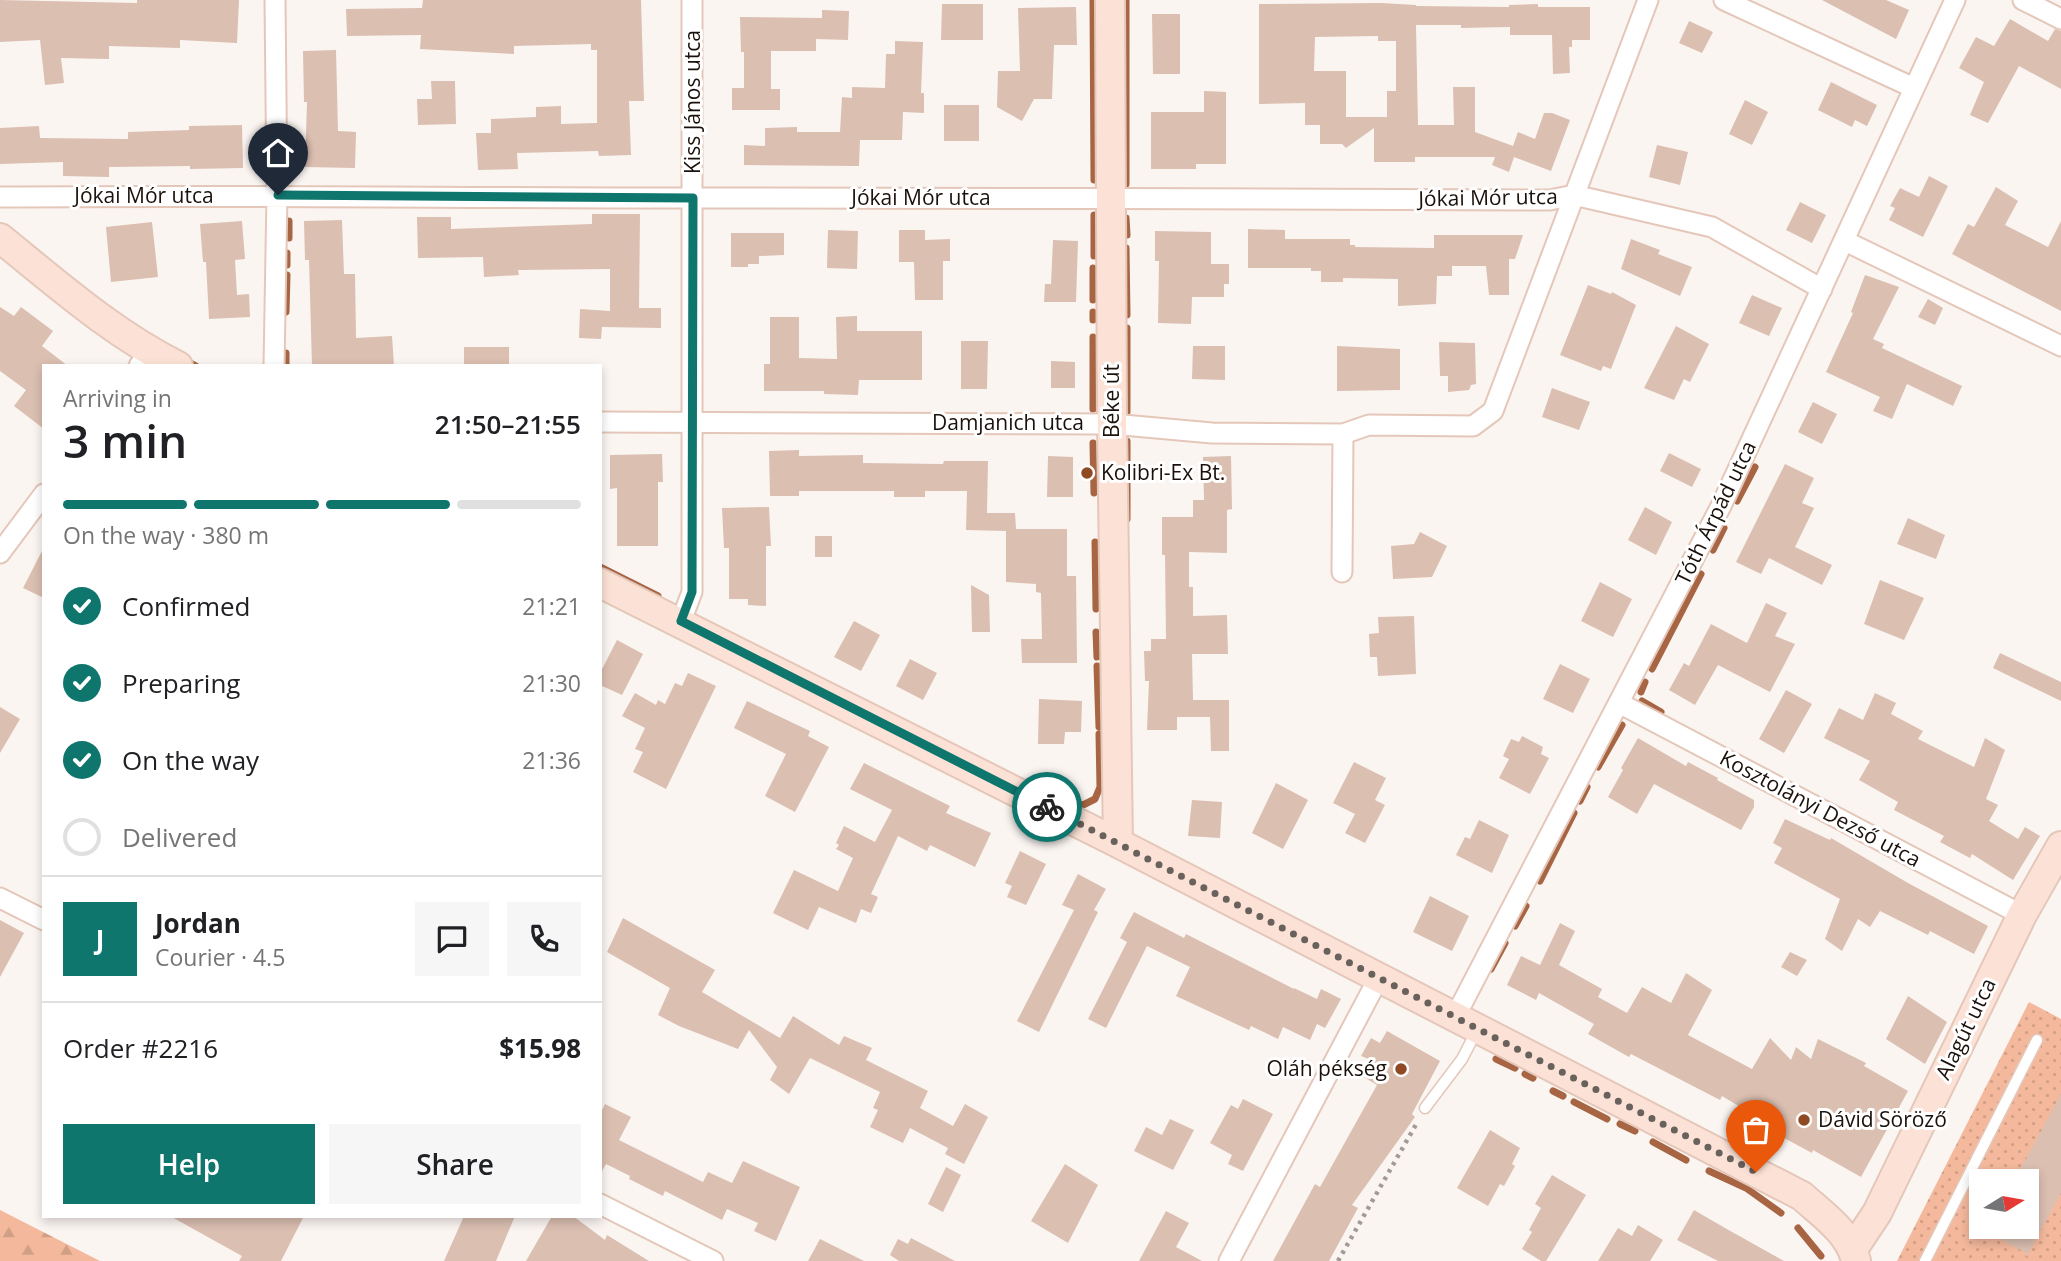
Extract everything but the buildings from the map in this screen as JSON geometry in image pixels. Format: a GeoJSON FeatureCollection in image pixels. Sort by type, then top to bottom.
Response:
{"type":"FeatureCollection","features":[{"type":"Feature","properties":{"kind":"street"},"geometry":{"type":"LineString","coordinates":[[274,364],[278,195],[275,0]]}},
{"type":"Feature","properties":{"kind":"street","name":"Kiss János utca"},"geometry":{"type":"LineString","coordinates":[[681,621],[692,592],[692,0]]}},
{"type":"Feature","properties":{"kind":"street","name":"Béke út"},"geometry":{"type":"LineString","coordinates":[[1110,0],[1118,843]]}},
{"type":"Feature","properties":{"kind":"street"},"geometry":{"type":"LineString","coordinates":[[1574,195],[1648,0]]}},
{"type":"Feature","properties":{"kind":"street"},"geometry":{"type":"LineString","coordinates":[[1724,0],[1914,88]]}},
{"type":"Feature","properties":{"kind":"street","name":"Tóth Árpád utca"},"geometry":{"type":"LineString","coordinates":[[1467,1022],[1619,703],[1721,506],[1955,0]]}},
{"type":"Feature","properties":{"kind":"street"},"geometry":{"type":"LineString","coordinates":[[2023,0],[2061,19]]}},
{"type":"Feature","properties":{"kind":"street","name":"Jókai Mór utca"},"geometry":{"type":"LineString","coordinates":[[0,197],[278,195],[1550,200],[1574,195],[1712,227],[1822,289]]}},
{"type":"Feature","properties":{"kind":"street","name":"Damjanich utca"},"geometry":{"type":"LineString","coordinates":[[602,422],[1112,424],[1212,433],[1343,434],[1370,425],[1473,426],[1493,411],[1574,195]]}},
{"type":"Feature","properties":{"kind":"street"},"geometry":{"type":"LineString","coordinates":[[0,238],[97,316],[144,359],[168,364]]}},
{"type":"Feature","properties":{"kind":"street"},"geometry":{"type":"LineString","coordinates":[[1845,241],[2061,346]]}},
{"type":"Feature","properties":{"kind":"street"},"geometry":{"type":"LineString","coordinates":[[1342,572],[1343,434]]}},
{"type":"Feature","properties":{"kind":"street"},"geometry":{"type":"LineString","coordinates":[[0,553],[42,497]]}},
{"type":"Feature","properties":{"kind":"street"},"geometry":{"type":"LineString","coordinates":[[602,584],[681,621],[1118,843],[1802,1196],[1837,1227],[1855,1255]]}},
{"type":"Feature","properties":{"kind":"street","name":"Kosztolányi Dezső utca"},"geometry":{"type":"LineString","coordinates":[[1619,703],[2022,915]]}},
{"type":"Feature","properties":{"kind":"street","name":"Alagút utca"},"geometry":{"type":"LineString","coordinates":[[1855,1255],[2022,915],[2061,846]]}},
{"type":"Feature","properties":{"kind":"street"},"geometry":{"type":"LineString","coordinates":[[0,898],[42,919]]}},
{"type":"Feature","properties":{"kind":"street"},"geometry":{"type":"LineString","coordinates":[[1229,1261],[1378,979]]}},
{"type":"Feature","properties":{"kind":"street"},"geometry":{"type":"LineString","coordinates":[[602,1205],[713,1261]]}},
{"type":"Feature","properties":{"kind":"lane"},"geometry":{"type":"LineString","coordinates":[[1425,1108],[1462,1059],[1467,1022]]}},
{"type":"Feature","properties":{"kind":"lane"},"geometry":{"type":"LineString","coordinates":[[1925,1261],[2037,1041]]}},
{"type":"Feature","properties":{"kind":"path"},"geometry":{"type":"LineString","coordinates":[[1338,1261],[1425,1108]]}},
{"type":"Feature","properties":{"kind":"green space"},"geometry":{"type":"Polygon","coordinates":[[[2029,1002],[2061,1019],[2061,1261],[1897,1261],[2029,1002]]]}},
{"type":"Feature","properties":{"kind":"green space"},"geometry":{"type":"Polygon","coordinates":[[[0,1210],[100,1261],[0,1261],[0,1210]]]}},
{"type":"Feature","properties":{"kind":"waterway"},"geometry":{"type":"LineString","coordinates":[[1093,0],[1094,180]]}},
{"type":"Feature","properties":{"kind":"waterway"},"geometry":{"type":"LineString","coordinates":[[1126,0],[1126,184]]}},
{"type":"Feature","properties":{"kind":"waterway"},"geometry":{"type":"LineString","coordinates":[[1094,215],[1094,256]]}},
{"type":"Feature","properties":{"kind":"waterway"},"geometry":{"type":"LineString","coordinates":[[1126,218],[1127,235]]}},
{"type":"Feature","properties":{"kind":"waterway"},"geometry":{"type":"LineString","coordinates":[[289,221],[289,238]]}},
{"type":"Feature","properties":{"kind":"waterway"},"geometry":{"type":"LineString","coordinates":[[1126,248],[1127,315]]}},
{"type":"Feature","properties":{"kind":"waterway"},"geometry":{"type":"LineString","coordinates":[[287,253],[287,265]]}},
{"type":"Feature","properties":{"kind":"waterway"},"geometry":{"type":"LineString","coordinates":[[1093,268],[1093,300]]}},
{"type":"Feature","properties":{"kind":"waterway"},"geometry":{"type":"LineString","coordinates":[[286,312],[287,275]]}},
{"type":"Feature","properties":{"kind":"waterway"},"geometry":{"type":"LineString","coordinates":[[1093,312],[1093,320]]}},
{"type":"Feature","properties":{"kind":"waterway"},"geometry":{"type":"LineString","coordinates":[[1127,328],[1127,412]]}},
{"type":"Feature","properties":{"kind":"waterway"},"geometry":{"type":"LineString","coordinates":[[1093,337],[1093,409]]}},
{"type":"Feature","properties":{"kind":"waterway"},"geometry":{"type":"LineString","coordinates":[[286,353],[286,364]]}},
{"type":"Feature","properties":{"kind":"waterway"},"geometry":{"type":"LineString","coordinates":[[183,359],[192,364]]}},
{"type":"Feature","properties":{"kind":"waterway"},"geometry":{"type":"LineString","coordinates":[[1127,441],[1127,519]]}},
{"type":"Feature","properties":{"kind":"waterway"},"geometry":{"type":"LineString","coordinates":[[1093,443],[1094,493]]}},
{"type":"Feature","properties":{"kind":"waterway"},"geometry":{"type":"LineString","coordinates":[[1737,501],[1755,467]]}},
{"type":"Feature","properties":{"kind":"waterway"},"geometry":{"type":"LineString","coordinates":[[1713,550],[1724,528]]}},
{"type":"Feature","properties":{"kind":"waterway"},"geometry":{"type":"LineString","coordinates":[[1095,542],[1096,609]]}},
{"type":"Feature","properties":{"kind":"waterway"},"geometry":{"type":"LineString","coordinates":[[602,568],[658,596]]}},
{"type":"Feature","properties":{"kind":"waterway"},"geometry":{"type":"LineString","coordinates":[[1652,669],[1701,574]]}},
{"type":"Feature","properties":{"kind":"waterway"},"geometry":{"type":"LineString","coordinates":[[1096,632],[1097,657]]}},
{"type":"Feature","properties":{"kind":"waterway"},"geometry":{"type":"LineString","coordinates":[[1097,666],[1099,727]]}},
{"type":"Feature","properties":{"kind":"waterway"},"geometry":{"type":"LineString","coordinates":[[1641,692],[1645,682]]}},
{"type":"Feature","properties":{"kind":"waterway"},"geometry":{"type":"LineString","coordinates":[[1642,701],[1661,712]]}},
{"type":"Feature","properties":{"kind":"waterway"},"geometry":{"type":"LineString","coordinates":[[1598,767],[1622,725]]}},
{"type":"Feature","properties":{"kind":"waterway"},"geometry":{"type":"LineString","coordinates":[[1063,801],[1083,805],[1095,799],[1100,787],[1099,734]]}},
{"type":"Feature","properties":{"kind":"waterway"},"geometry":{"type":"LineString","coordinates":[[1580,801],[1587,787]]}},
{"type":"Feature","properties":{"kind":"waterway"},"geometry":{"type":"LineString","coordinates":[[1540,881],[1574,813]]}},
{"type":"Feature","properties":{"kind":"waterway"},"geometry":{"type":"LineString","coordinates":[[1515,926],[1526,906]]}},
{"type":"Feature","properties":{"kind":"waterway"},"geometry":{"type":"LineString","coordinates":[[1491,969],[1505,943]]}},
{"type":"Feature","properties":{"kind":"waterway"},"geometry":{"type":"LineString","coordinates":[[1496,1059],[1515,1068]]}},
{"type":"Feature","properties":{"kind":"waterway"},"geometry":{"type":"LineString","coordinates":[[1525,1074],[1533,1078]]}},
{"type":"Feature","properties":{"kind":"waterway"},"geometry":{"type":"LineString","coordinates":[[1553,1091],[1563,1096]]}},
{"type":"Feature","properties":{"kind":"waterway"},"geometry":{"type":"LineString","coordinates":[[1574,1102],[1607,1119]]}},
{"type":"Feature","properties":{"kind":"waterway"},"geometry":{"type":"LineString","coordinates":[[1620,1124],[1635,1131]]}},
{"type":"Feature","properties":{"kind":"waterway"},"geometry":{"type":"LineString","coordinates":[[1653,1142],[1686,1160]]}},
{"type":"Feature","properties":{"kind":"waterway"},"geometry":{"type":"LineString","coordinates":[[1709,1171],[1746,1188],[1781,1213]]}},
{"type":"Feature","properties":{"kind":"waterway"},"geometry":{"type":"LineString","coordinates":[[1798,1228],[1821,1256]]}},
{"type":"Feature","properties":{"kind":"way so far"},"geometry":{"type":"LineString","coordinates":[[1047,807],[1756,1172]]}},
{"type":"Feature","properties":{"kind":"place","name":"Kolibri-Ex Bt."},"geometry":{"type":"Point","coordinates":[1087,473]}},
{"type":"Feature","properties":{"kind":"place","name":"Oláh pékség"},"geometry":{"type":"Point","coordinates":[1401,1069]}},
{"type":"Feature","properties":{"kind":"place","name":"Dávid Söröző"},"geometry":{"type":"Point","coordinates":[1804,1120]}},
{"type":"Feature","properties":{"kind":"route"},"geometry":{"type":"LineString","coordinates":[[278,195],[693,198],[692,592],[681,621],[1047,807]]}}]}
